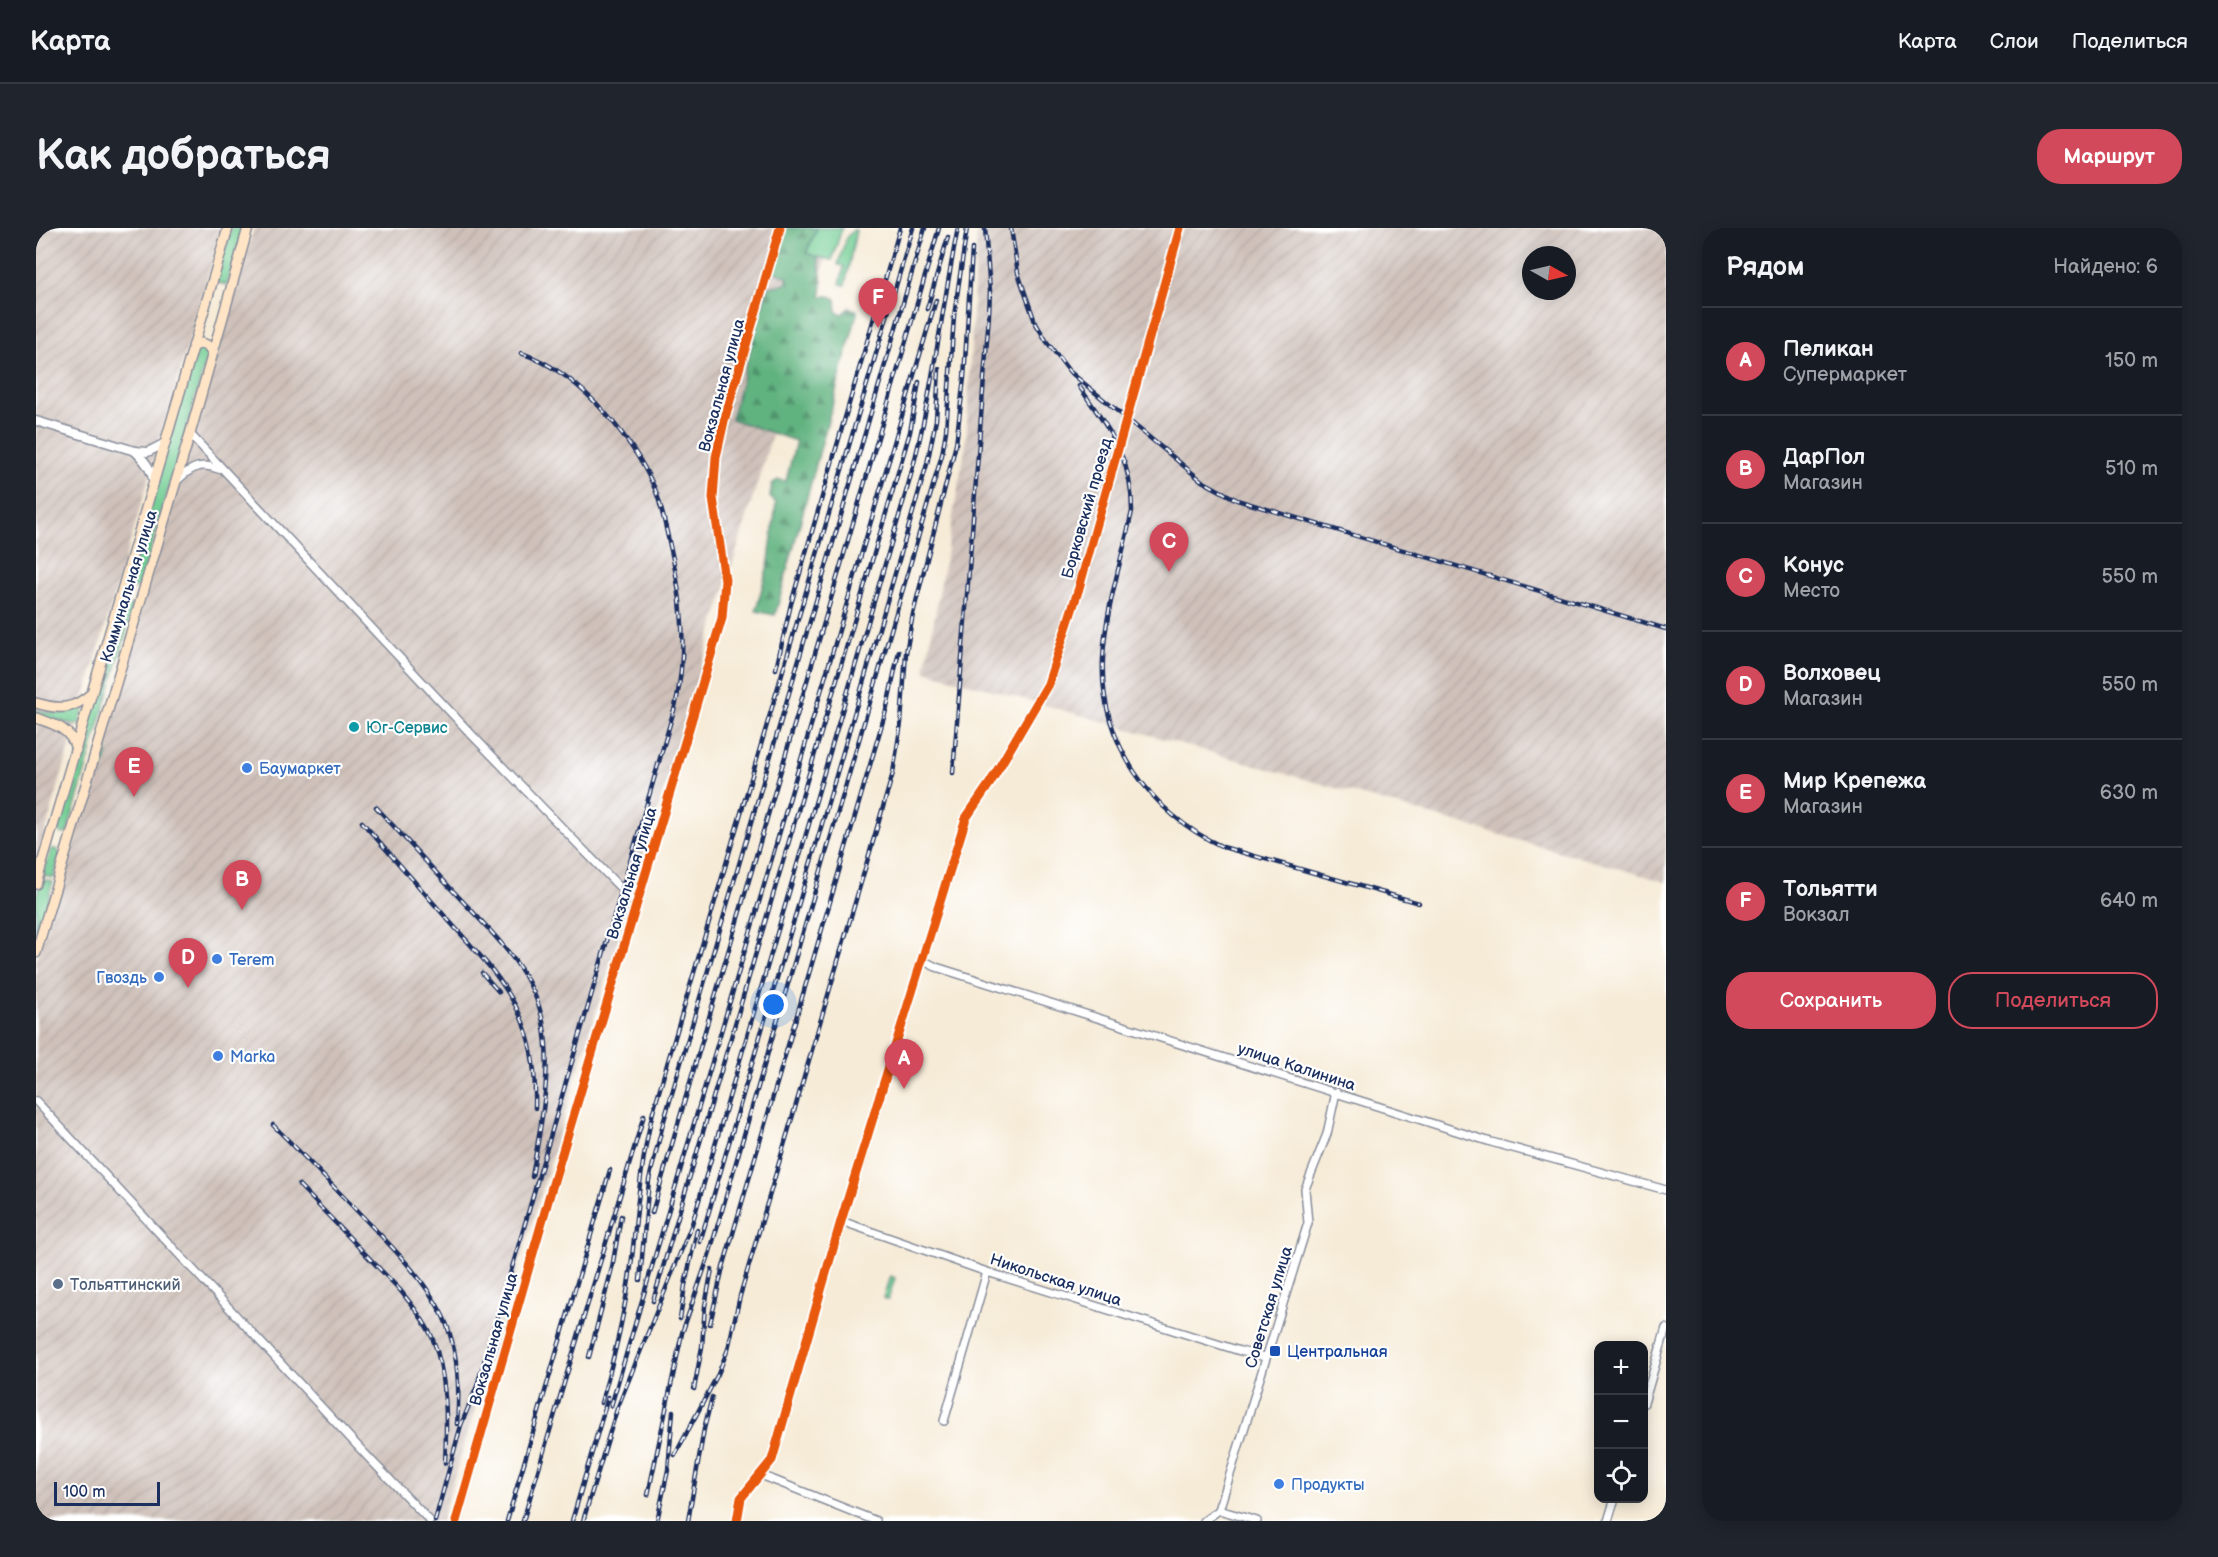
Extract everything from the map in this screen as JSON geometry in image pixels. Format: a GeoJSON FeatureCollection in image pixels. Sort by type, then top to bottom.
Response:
{"type":"FeatureCollection","features":[{"type":"Feature","properties":{"kind":"main road","name":"Коммунальная улица"},"geometry":{"type":"LineString","coordinates":[[36,884],[228,228]]}},
{"type":"Feature","properties":{"kind":"main road","name":"Коммунальная улица"},"geometry":{"type":"LineString","coordinates":[[36,952],[190,434],[248,228]]}},
{"type":"Feature","properties":{"kind":"main road"},"geometry":{"type":"LineString","coordinates":[[200,322],[202,329],[208,334],[218,330]]}},
{"type":"Feature","properties":{"kind":"main road"},"geometry":{"type":"LineString","coordinates":[[193,347],[201,343],[207,345],[212,352]]}},
{"type":"Feature","properties":{"kind":"main road"},"geometry":{"type":"LineString","coordinates":[[121,594],[140,599]]}},
{"type":"Feature","properties":{"kind":"main road"},"geometry":{"type":"LineString","coordinates":[[36,703],[62,708],[80,702],[92,693]]}},
{"type":"Feature","properties":{"kind":"main road"},"geometry":{"type":"LineString","coordinates":[[36,718],[59,726],[66,731],[72,738],[76,750]]}},
{"type":"Feature","properties":{"kind":"main road"},"geometry":{"type":"LineString","coordinates":[[50,836],[69,841]]}},
{"type":"Feature","properties":{"kind":"street","name":"Вокзальная улица"},"geometry":{"type":"LineString","coordinates":[[456,1521],[550,1194],[722,618],[725,580],[713,498],[716,457],[724,421],[780,228]]}},
{"type":"Feature","properties":{"kind":"street","name":"Борковский проезд"},"geometry":{"type":"LineString","coordinates":[[921,960],[966,818],[990,783],[1048,684],[1079,588],[1180,228]]}},
{"type":"Feature","properties":{"kind":"street"},"geometry":{"type":"LineString","coordinates":[[36,422],[135,451],[148,452],[165,443]]}},
{"type":"Feature","properties":{"kind":"street"},"geometry":{"type":"LineString","coordinates":[[190,434],[472,735],[637,905]]}},
{"type":"Feature","properties":{"kind":"street"},"geometry":{"type":"LineString","coordinates":[[135,451],[152,471],[154,483]]}},
{"type":"Feature","properties":{"kind":"street"},"geometry":{"type":"LineString","coordinates":[[174,484],[185,472],[199,466],[213,466],[222,470]]}},
{"type":"Feature","properties":{"kind":"street"},"geometry":{"type":"LineString","coordinates":[[737,1521],[741,1498],[772,1460],[841,1221],[921,960]]}},
{"type":"Feature","properties":{"kind":"street","name":"улица Калинина"},"geometry":{"type":"LineString","coordinates":[[921,960],[936,967],[1491,1142],[1666,1190]]}},
{"type":"Feature","properties":{"kind":"street","name":"Советская улица"},"geometry":{"type":"LineString","coordinates":[[1219,1510],[1308,1223],[1305,1189],[1327,1134],[1336,1092]]}},
{"type":"Feature","properties":{"kind":"street"},"geometry":{"type":"LineString","coordinates":[[36,1103],[350,1439],[430,1521]]}},
{"type":"Feature","properties":{"kind":"street","name":"Никольская улица"},"geometry":{"type":"LineString","coordinates":[[841,1221],[987,1272],[1265,1357]]}},
{"type":"Feature","properties":{"kind":"street"},"geometry":{"type":"LineString","coordinates":[[944,1421],[987,1272]]}},
{"type":"Feature","properties":{"kind":"street"},"geometry":{"type":"LineString","coordinates":[[1646,1395],[1666,1328]]}},
{"type":"Feature","properties":{"kind":"street"},"geometry":{"type":"LineString","coordinates":[[761,1475],[876,1521]]}},
{"type":"Feature","properties":{"kind":"street"},"geometry":{"type":"LineString","coordinates":[[1608,1521],[1613,1503]]}},
{"type":"Feature","properties":{"kind":"street"},"geometry":{"type":"LineString","coordinates":[[1204,1521],[1219,1510],[1257,1521]]}},
{"type":"Feature","properties":{"kind":"shaded area"},"geometry":{"type":"Polygon","coordinates":[[[36,228],[222,228],[36,863],[36,228]]]}},
{"type":"Feature","properties":{"kind":"shaded area"},"geometry":{"type":"Polygon","coordinates":[[[254,228],[835,228],[441,1521],[36,1521],[36,961],[254,228]]]}},
{"type":"Feature","properties":{"kind":"shaded area"},"geometry":{"type":"Polygon","coordinates":[[[977,228],[1666,228],[1666,882],[925,671],[966,444],[977,228]]]}},
{"type":"Feature","properties":{"kind":"green space"},"geometry":{"type":"Polygon","coordinates":[[[231,228],[244,228],[227,285],[215,282],[231,228]]]}},
{"type":"Feature","properties":{"kind":"green space"},"geometry":{"type":"Polygon","coordinates":[[[784,228],[817,228],[806,253],[818,257],[822,282],[821,296],[836,299],[837,313],[843,314],[849,308],[857,310],[857,314],[775,615],[756,611],[769,561],[776,503],[770,497],[772,484],[778,480],[786,481],[796,441],[731,419],[768,287],[786,284],[788,277],[772,271],[784,228]]]}},
{"type":"Feature","properties":{"kind":"green space"},"geometry":{"type":"Polygon","coordinates":[[[817,228],[842,228],[832,260],[806,254],[817,228]]]}},
{"type":"Feature","properties":{"kind":"green space"},"geometry":{"type":"Polygon","coordinates":[[[853,230],[856,230],[845,285],[840,284],[844,266],[838,265],[846,238],[853,230]]]}},
{"type":"Feature","properties":{"kind":"green space"},"geometry":{"type":"Polygon","coordinates":[[[199,347],[204,348],[208,354],[140,586],[134,589],[128,582],[195,350],[199,347]]]}},
{"type":"Feature","properties":{"kind":"green space"},"geometry":{"type":"Polygon","coordinates":[[[124,604],[131,605],[132,613],[67,833],[62,834],[57,829],[124,604]]]}},
{"type":"Feature","properties":{"kind":"green space"},"geometry":{"type":"Polygon","coordinates":[[[85,705],[79,725],[36,716],[36,710],[61,713],[85,705]]]}},
{"type":"Feature","properties":{"kind":"green space"},"geometry":{"type":"Polygon","coordinates":[[[105,737],[106,761],[101,772],[92,780],[105,737]]]}},
{"type":"Feature","properties":{"kind":"green space"},"geometry":{"type":"Polygon","coordinates":[[[52,849],[57,849],[60,854],[54,878],[42,875],[52,849]]]}},
{"type":"Feature","properties":{"kind":"green space"},"geometry":{"type":"Polygon","coordinates":[[[41,879],[53,882],[36,940],[36,896],[41,879]]]}},
{"type":"Feature","properties":{"kind":"green space"},"geometry":{"type":"Polygon","coordinates":[[[890,1276],[895,1278],[888,1300],[883,1298],[890,1276]]]}},
{"type":"Feature","properties":{"kind":"railway"},"geometry":{"type":"LineString","coordinates":[[776,669],[791,604],[900,228]]}},
{"type":"Feature","properties":{"kind":"railway"},"geometry":{"type":"LineString","coordinates":[[601,1403],[627,1295],[642,1166],[653,1112],[913,228]]}},
{"type":"Feature","properties":{"kind":"railway"},"geometry":{"type":"LineString","coordinates":[[640,1280],[649,1180],[663,1124],[925,228]]}},
{"type":"Feature","properties":{"kind":"railway"},"geometry":{"type":"LineString","coordinates":[[652,1213],[939,228]]}},
{"type":"Feature","properties":{"kind":"railway"},"geometry":{"type":"LineString","coordinates":[[583,1521],[617,1409],[692,1224],[909,482],[930,387],[958,228]]}},
{"type":"Feature","properties":{"kind":"railway"},"geometry":{"type":"LineString","coordinates":[[648,1495],[682,1333],[709,1255],[942,455],[946,431],[954,316],[967,228]]}},
{"type":"Feature","properties":{"kind":"railway"},"geometry":{"type":"LineString","coordinates":[[953,773],[989,315],[990,291],[985,228]]}},
{"type":"Feature","properties":{"kind":"railway"},"geometry":{"type":"LineString","coordinates":[[1011,228],[1018,273],[1035,322],[1047,342],[1069,371],[1202,481],[1237,500],[1666,629]]}},
{"type":"Feature","properties":{"kind":"railway"},"geometry":{"type":"LineString","coordinates":[[927,309],[948,237]]}},
{"type":"Feature","properties":{"kind":"railway"},"geometry":{"type":"LineString","coordinates":[[675,1455],[718,1374],[728,1349],[740,1296],[893,773],[901,723],[906,653],[913,614],[956,444],[964,378],[972,249]]}},
{"type":"Feature","properties":{"kind":"railway"},"geometry":{"type":"LineString","coordinates":[[611,1406],[936,300]]}},
{"type":"Feature","properties":{"kind":"railway"},"geometry":{"type":"LineString","coordinates":[[435,1521],[461,1425],[477,1386],[524,1227],[676,703],[682,661],[682,620],[673,558],[661,506],[637,454],[605,413],[571,380],[552,367],[521,353]]}},
{"type":"Feature","properties":{"kind":"railway"},"geometry":{"type":"LineString","coordinates":[[700,1242],[927,464],[936,420],[939,369]]}},
{"type":"Feature","properties":{"kind":"railway"},"geometry":{"type":"LineString","coordinates":[[653,1301],[910,432],[919,382]]}},
{"type":"Feature","properties":{"kind":"railway"},"geometry":{"type":"LineString","coordinates":[[1079,386],[1117,444],[1128,474],[1131,492],[1132,511],[1110,604],[1103,659],[1104,690],[1110,719],[1120,746],[1134,771],[1173,815],[1197,833],[1223,847],[1419,903]]}},
{"type":"Feature","properties":{"kind":"railway"},"geometry":{"type":"LineString","coordinates":[[710,1324],[722,1271],[887,707],[899,651]]}},
{"type":"Feature","properties":{"kind":"railway"},"geometry":{"type":"LineString","coordinates":[[376,807],[508,951],[530,985],[538,1003],[546,1041],[547,1061],[542,1119],[532,1177]]}},
{"type":"Feature","properties":{"kind":"railway"},"geometry":{"type":"LineString","coordinates":[[362,822],[479,954],[505,988],[524,1024],[534,1071],[535,1108]]}},
{"type":"Feature","properties":{"kind":"railway"},"geometry":{"type":"LineString","coordinates":[[482,973],[499,992]]}},
{"type":"Feature","properties":{"kind":"railway"},"geometry":{"type":"LineString","coordinates":[[523,1521],[644,1115]]}},
{"type":"Feature","properties":{"kind":"railway"},"geometry":{"type":"LineString","coordinates":[[273,1125],[396,1251],[427,1289],[443,1316],[452,1341],[458,1383],[457,1424]]}},
{"type":"Feature","properties":{"kind":"railway"},"geometry":{"type":"LineString","coordinates":[[507,1521],[610,1170]]}},
{"type":"Feature","properties":{"kind":"railway"},"geometry":{"type":"LineString","coordinates":[[299,1185],[400,1290],[429,1331],[437,1352],[444,1383],[445,1463]]}},
{"type":"Feature","properties":{"kind":"railway"},"geometry":{"type":"LineString","coordinates":[[589,1357],[612,1268],[621,1216]]}},
{"type":"Feature","properties":{"kind":"railway"},"geometry":{"type":"LineString","coordinates":[[680,1319],[697,1230]]}},
{"type":"Feature","properties":{"kind":"railway"},"geometry":{"type":"LineString","coordinates":[[694,1389],[712,1269]]}},
{"type":"Feature","properties":{"kind":"railway"},"geometry":{"type":"LineString","coordinates":[[572,1521],[608,1397]]}},
{"type":"Feature","properties":{"kind":"railway"},"geometry":{"type":"LineString","coordinates":[[688,1521],[712,1397]]}},
{"type":"Feature","properties":{"kind":"railway"},"geometry":{"type":"LineString","coordinates":[[657,1521],[668,1470],[673,1411]]}},
{"type":"Feature","properties":{"kind":"cycle path"},"geometry":{"type":"LineString","coordinates":[[456,1521],[550,1194],[722,618],[725,580],[713,498],[716,457],[724,421],[780,228]]}},
{"type":"Feature","properties":{"kind":"cycle path"},"geometry":{"type":"LineString","coordinates":[[737,1521],[741,1498],[772,1460],[841,1221],[966,818],[990,783],[1048,684],[1079,588],[1180,228]]}},
{"type":"Feature","properties":{"kind":"place","name":"Тольятти"},"geometry":{"type":"Point","coordinates":[878,328]}},
{"type":"Feature","properties":{"kind":"place","name":"Конус"},"geometry":{"type":"Point","coordinates":[1169,572]}},
{"type":"Feature","properties":{"kind":"place","name":"Юг-Сервис"},"geometry":{"type":"Point","coordinates":[354,727]}},
{"type":"Feature","properties":{"kind":"place","name":"Баумаркет"},"geometry":{"type":"Point","coordinates":[247,768]}},
{"type":"Feature","properties":{"kind":"place","name":"Мир Крепежа"},"geometry":{"type":"Point","coordinates":[134,797]}},
{"type":"Feature","properties":{"kind":"place","name":"ДарПол"},"geometry":{"type":"Point","coordinates":[242,910]}},
{"type":"Feature","properties":{"kind":"place","name":"Terem"},"geometry":{"type":"Point","coordinates":[217,959]}},
{"type":"Feature","properties":{"kind":"place","name":"Гвоздь"},"geometry":{"type":"Point","coordinates":[159,977]}},
{"type":"Feature","properties":{"kind":"place","name":"Волховец"},"geometry":{"type":"Point","coordinates":[188,988]}},
{"type":"Feature","properties":{"kind":"place","name":"Marka"},"geometry":{"type":"Point","coordinates":[218,1056]}},
{"type":"Feature","properties":{"kind":"place","name":"Пеликан"},"geometry":{"type":"Point","coordinates":[904,1089]}},
{"type":"Feature","properties":{"kind":"place","name":"Тольяттинский"},"geometry":{"type":"Point","coordinates":[58,1284]}},
{"type":"Feature","properties":{"kind":"place","name":"Центральная"},"geometry":{"type":"Point","coordinates":[1275,1351]}},
{"type":"Feature","properties":{"kind":"place","name":"Продукты"},"geometry":{"type":"Point","coordinates":[1279,1484]}}]}
